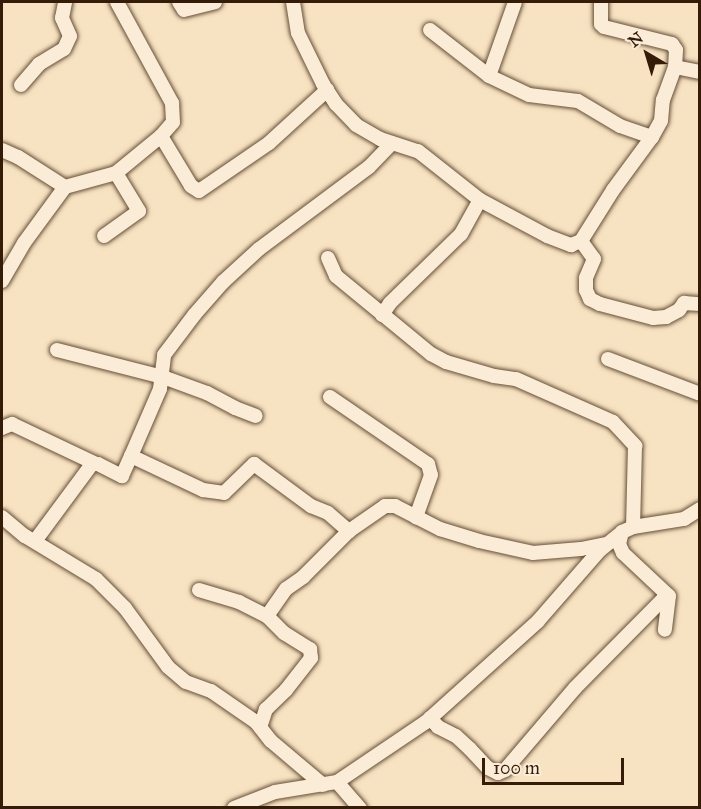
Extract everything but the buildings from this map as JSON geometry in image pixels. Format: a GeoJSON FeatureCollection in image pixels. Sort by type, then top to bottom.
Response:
{"type":"FeatureCollection","features":[{"type":"Feature","properties":{"kind":"street"},"geometry":{"type":"LineString","coordinates":[[21,85],[39,64],[64,50],[70,36],[62,18],[65,2]]}},
{"type":"Feature","properties":{"kind":"street"},"geometry":{"type":"LineString","coordinates":[[2,281],[5,265],[64,188],[116,173],[162,136],[172,122],[172,103],[117,2]]}},
{"type":"Feature","properties":{"kind":"street"},"geometry":{"type":"LineString","coordinates":[[179,2],[184,10],[215,2]]}},
{"type":"Feature","properties":{"kind":"street"},"geometry":{"type":"LineString","coordinates":[[293,2],[298,33],[327,90],[356,125],[380,139],[418,151],[480,200],[547,236],[570,244],[581,241],[613,190],[652,137],[661,121],[663,100],[675,67],[676,50],[672,44],[604,27],[601,24],[601,2]]}},
{"type":"Feature","properties":{"kind":"street"},"geometry":{"type":"LineString","coordinates":[[489,76],[515,2]]}},
{"type":"Feature","properties":{"kind":"street"},"geometry":{"type":"LineString","coordinates":[[430,30],[489,76],[529,95],[578,101],[620,126],[652,137]]}},
{"type":"Feature","properties":{"kind":"street"},"geometry":{"type":"LineString","coordinates":[[675,67],[699,72]]}},
{"type":"Feature","properties":{"kind":"street"},"geometry":{"type":"LineString","coordinates":[[162,136],[191,186],[199,191],[269,143],[327,90]]}},
{"type":"Feature","properties":{"kind":"street"},"geometry":{"type":"LineString","coordinates":[[2,428],[12,424],[122,476],[160,389],[164,355],[223,282],[259,249],[369,167],[392,143]]}},
{"type":"Feature","properties":{"kind":"street"},"geometry":{"type":"LineString","coordinates":[[2,150],[18,157],[64,188]]}},
{"type":"Feature","properties":{"kind":"street"},"geometry":{"type":"LineString","coordinates":[[104,236],[140,211],[116,173]]}},
{"type":"Feature","properties":{"kind":"street"},"geometry":{"type":"LineString","coordinates":[[382,315],[390,303],[461,234],[480,200]]}},
{"type":"Feature","properties":{"kind":"street"},"geometry":{"type":"LineString","coordinates":[[581,241],[594,259],[586,278],[585,290],[590,298],[600,304],[653,318],[666,317],[679,310],[684,303],[699,304]]}},
{"type":"Feature","properties":{"kind":"street"},"geometry":{"type":"LineString","coordinates":[[328,258],[336,276],[431,354],[446,362],[516,379],[613,422],[635,446],[627,530],[619,544],[623,553],[668,595],[670,600],[665,630]]}},
{"type":"Feature","properties":{"kind":"street"},"geometry":{"type":"LineString","coordinates":[[57,350],[163,377],[207,393],[256,416]]}},
{"type":"Feature","properties":{"kind":"street"},"geometry":{"type":"LineString","coordinates":[[608,359],[699,394]]}},
{"type":"Feature","properties":{"kind":"street"},"geometry":{"type":"LineString","coordinates":[[330,397],[428,464],[431,475],[416,517]]}},
{"type":"Feature","properties":{"kind":"street"},"geometry":{"type":"LineString","coordinates":[[131,456],[203,490],[224,494],[255,464],[311,506],[328,513],[349,531]]}},
{"type":"Feature","properties":{"kind":"street"},"geometry":{"type":"LineString","coordinates":[[35,541],[94,463]]}},
{"type":"Feature","properties":{"kind":"street"},"geometry":{"type":"LineString","coordinates":[[267,616],[286,589],[303,577],[349,531],[385,506],[394,506],[441,529],[479,541],[533,553],[581,549],[609,543]]}},
{"type":"Feature","properties":{"kind":"street"},"geometry":{"type":"LineString","coordinates":[[234,807],[276,792],[330,784],[430,718],[538,621],[609,543],[627,530],[684,519],[699,509]]}},
{"type":"Feature","properties":{"kind":"street"},"geometry":{"type":"LineString","coordinates":[[2,517],[35,541],[96,579],[125,608],[168,667],[186,682],[211,692],[238,708],[260,727],[288,758],[330,784],[360,807]]}},
{"type":"Feature","properties":{"kind":"street"},"geometry":{"type":"LineString","coordinates":[[199,590],[224,596],[267,616],[284,633],[307,645],[312,653],[311,658],[286,690],[266,710],[260,727]]}},
{"type":"Feature","properties":{"kind":"street"},"geometry":{"type":"LineString","coordinates":[[430,718],[438,727],[456,736],[488,768],[498,773],[505,770],[575,688],[668,595]]}}]}
